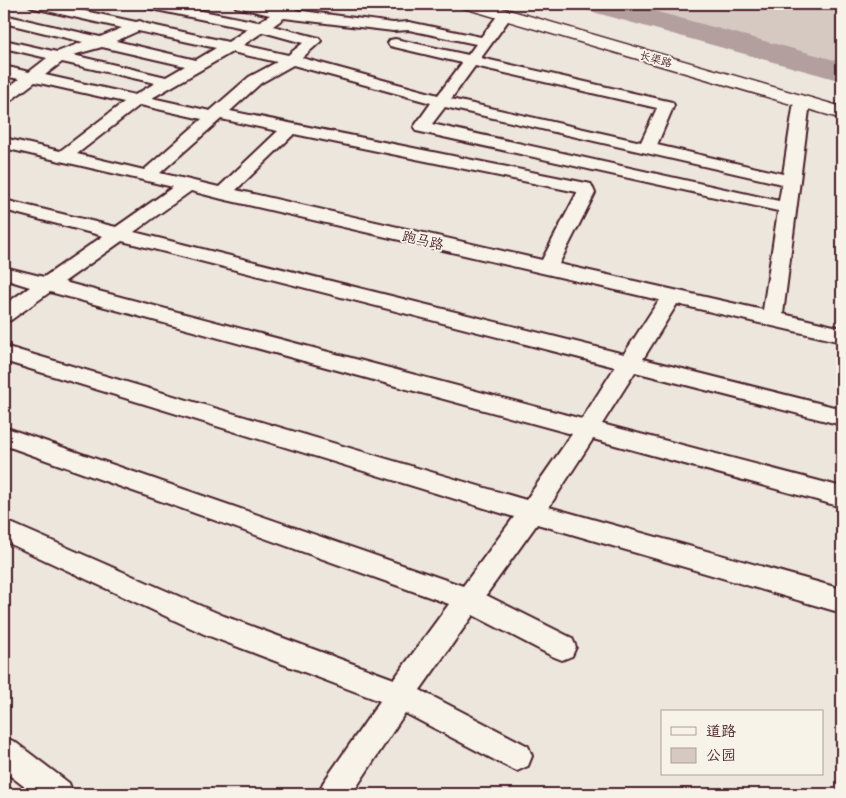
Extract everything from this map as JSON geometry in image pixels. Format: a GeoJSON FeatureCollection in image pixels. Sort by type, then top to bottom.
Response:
{"type":"FeatureCollection","features":[{"type":"Feature","properties":{"kind":"main road","name":"长渠路"},"geometry":{"type":"LineString","coordinates":[[470,4],[508,9],[842,100]]}},
{"type":"Feature","properties":{"kind":"main road","name":"长渠路"},"geometry":{"type":"LineString","coordinates":[[508,9],[842,113]]}},
{"type":"Feature","properties":{"kind":"street"},"geometry":{"type":"LineString","coordinates":[[34,4],[231,46],[441,101],[791,181]]}},
{"type":"Feature","properties":{"kind":"street"},"geometry":{"type":"LineString","coordinates":[[146,177],[255,80],[290,60],[314,41],[177,6],[147,4]]}},
{"type":"Feature","properties":{"kind":"street"},"geometry":{"type":"LineString","coordinates":[[241,4],[282,13],[393,27],[409,26],[485,42]]}},
{"type":"Feature","properties":{"kind":"street"},"geometry":{"type":"LineString","coordinates":[[63,157],[137,100],[231,46],[295,4]]}},
{"type":"Feature","properties":{"kind":"street"},"geometry":{"type":"LineString","coordinates":[[4,97],[60,57],[78,48],[102,42],[177,6]]}},
{"type":"Feature","properties":{"kind":"street"},"geometry":{"type":"LineString","coordinates":[[508,9],[422,127],[787,208]]}},
{"type":"Feature","properties":{"kind":"street"},"geometry":{"type":"LineString","coordinates":[[4,19],[199,65]]}},
{"type":"Feature","properties":{"kind":"street"},"geometry":{"type":"LineString","coordinates":[[4,44],[169,82]]}},
{"type":"Feature","properties":{"kind":"street"},"geometry":{"type":"LineString","coordinates":[[395,44],[666,105],[647,148]]}},
{"type":"Feature","properties":{"kind":"street"},"geometry":{"type":"LineString","coordinates":[[4,71],[137,100],[214,115],[292,127],[585,188],[586,193],[547,268]]}},
{"type":"Feature","properties":{"kind":"street"},"geometry":{"type":"LineString","coordinates":[[772,319],[802,102]]}},
{"type":"Feature","properties":{"kind":"street"},"geometry":{"type":"LineString","coordinates":[[222,194],[292,127]]}},
{"type":"Feature","properties":{"kind":"street","name":"跑马路"},"geometry":{"type":"LineString","coordinates":[[4,143],[842,335]]}},
{"type":"Feature","properties":{"kind":"street"},"geometry":{"type":"LineString","coordinates":[[4,315],[187,186]]}},
{"type":"Feature","properties":{"kind":"street"},"geometry":{"type":"LineString","coordinates":[[4,205],[842,417]]}},
{"type":"Feature","properties":{"kind":"street"},"geometry":{"type":"LineString","coordinates":[[4,273],[46,286],[842,497]]}},
{"type":"Feature","properties":{"kind":"street"},"geometry":{"type":"LineString","coordinates":[[334,794],[400,695],[558,475],[672,296]]}},
{"type":"Feature","properties":{"kind":"street"},"geometry":{"type":"LineString","coordinates":[[4,353],[531,512],[842,601]]}},
{"type":"Feature","properties":{"kind":"street"},"geometry":{"type":"LineString","coordinates":[[4,436],[468,599],[562,647]]}},
{"type":"Feature","properties":{"kind":"street"},"geometry":{"type":"LineString","coordinates":[[4,530],[214,625],[400,695],[517,756]]}},
{"type":"Feature","properties":{"kind":"street"},"geometry":{"type":"LineString","coordinates":[[4,752],[58,794]]}},
{"type":"Feature","properties":{"kind":"green space"},"geometry":{"type":"Polygon","coordinates":[[[619,4],[842,4],[842,65],[619,4]]]}},
{"type":"Feature","properties":{"kind":"waterway"},"geometry":{"type":"LineString","coordinates":[[596,4],[842,72]]}}]}
